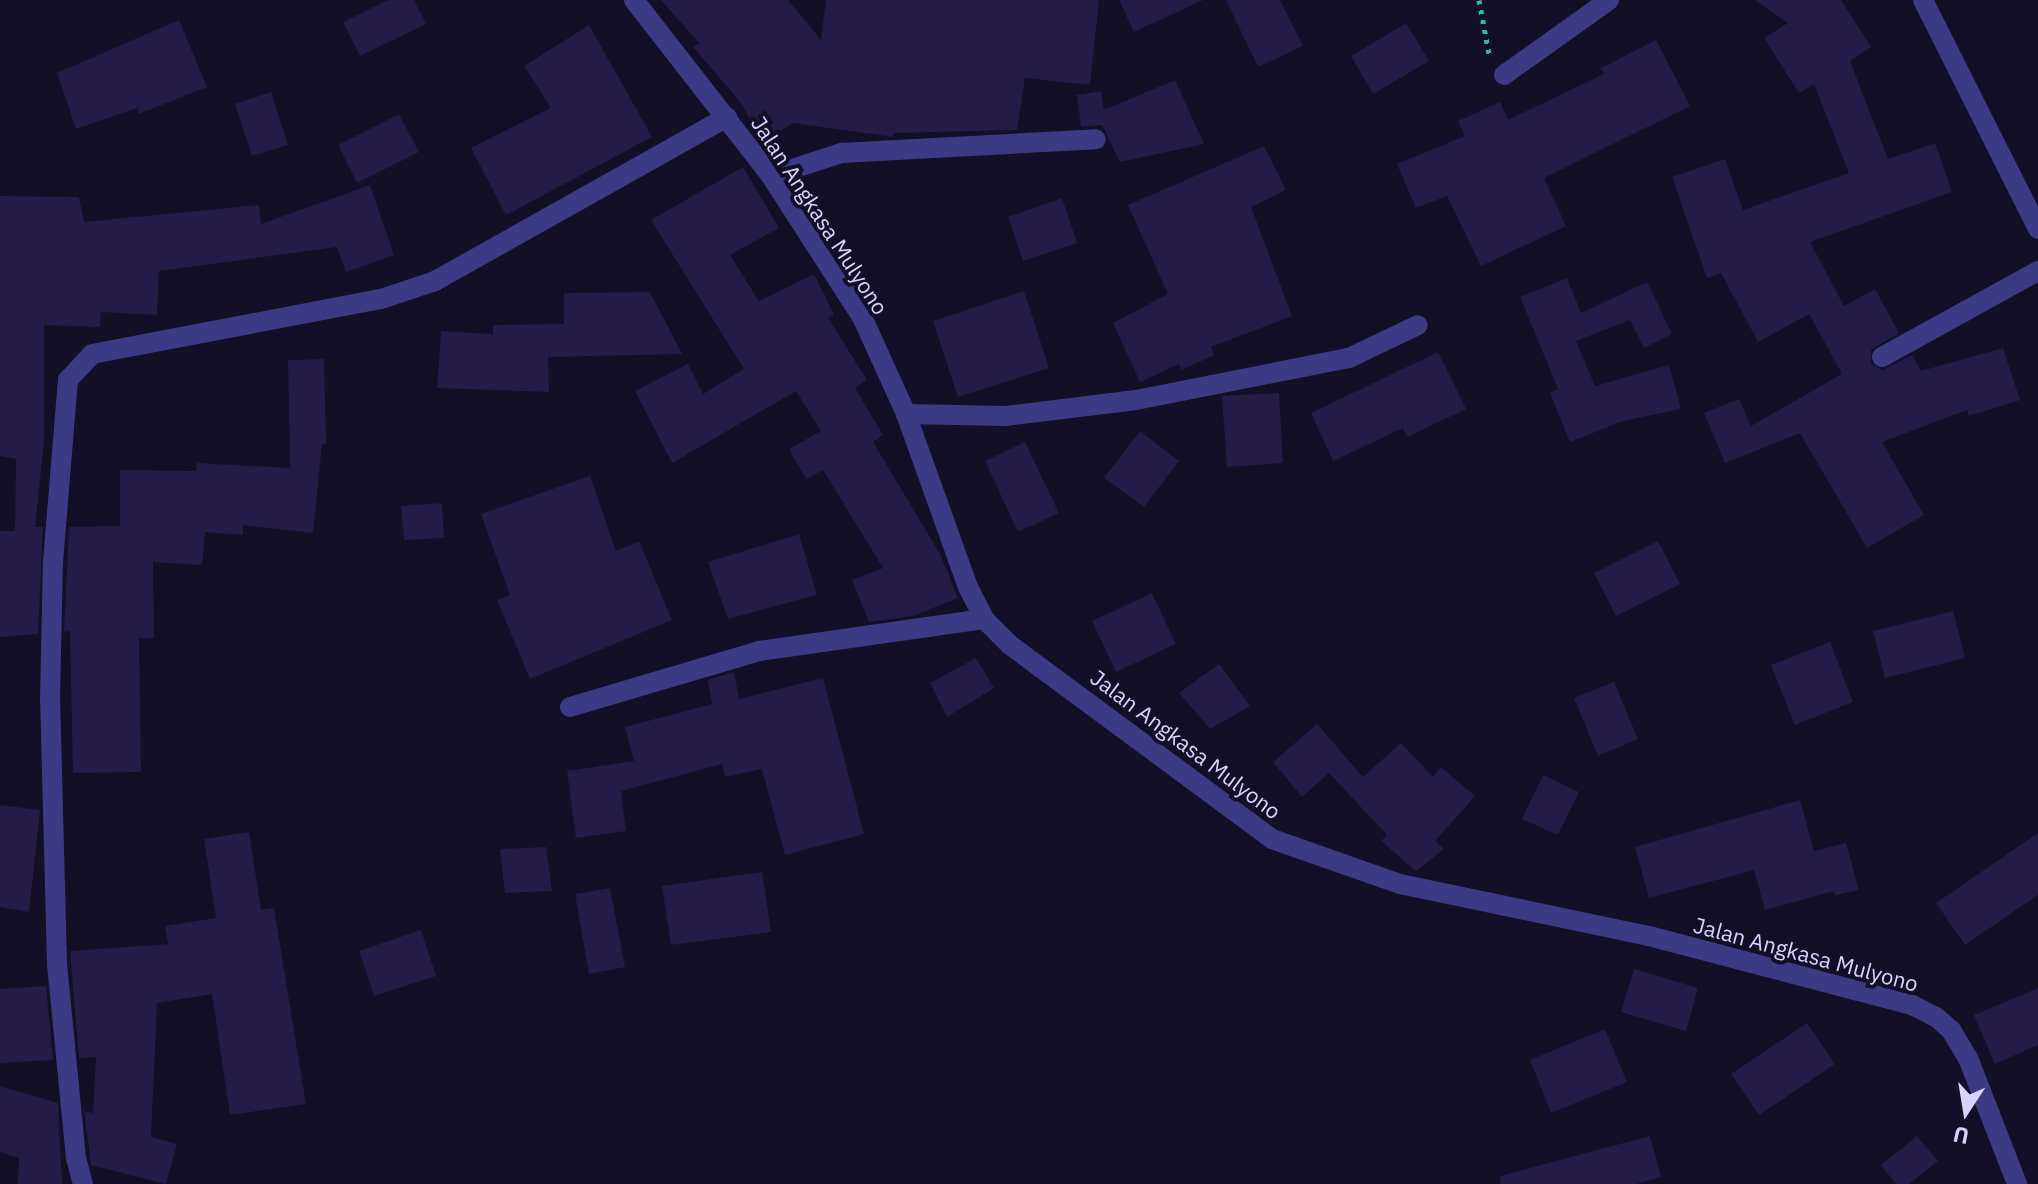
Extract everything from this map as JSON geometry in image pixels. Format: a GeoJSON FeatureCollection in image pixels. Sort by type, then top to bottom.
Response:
{"type":"FeatureCollection","features":[{"type":"Feature","properties":{"kind":"street","name":"Jalan Angkasa Mulyono"},"geometry":{"type":"LineString","coordinates":[[634,0],[771,176],[863,319],[906,414],[984,619],[1010,645],[1272,839],[1400,884],[1649,936],[1912,1005],[1936,1017],[1951,1030],[1968,1058],[2017,1184]]}},
{"type":"Feature","properties":{"kind":"street"},"geometry":{"type":"LineString","coordinates":[[1504,75],[1609,0]]}},
{"type":"Feature","properties":{"kind":"street"},"geometry":{"type":"LineString","coordinates":[[1923,0],[2038,229]]}},
{"type":"Feature","properties":{"kind":"street"},"geometry":{"type":"LineString","coordinates":[[83,1184],[57,963],[50,701],[53,562],[68,380],[92,354],[381,299],[435,281],[727,117]]}},
{"type":"Feature","properties":{"kind":"street"},"geometry":{"type":"LineString","coordinates":[[771,176],[841,153],[1096,139]]}},
{"type":"Feature","properties":{"kind":"street"},"geometry":{"type":"LineString","coordinates":[[1882,357],[2038,271]]}},
{"type":"Feature","properties":{"kind":"street"},"geometry":{"type":"LineString","coordinates":[[906,414],[1006,416],[1136,400],[1349,358],[1418,325]]}},
{"type":"Feature","properties":{"kind":"street"},"geometry":{"type":"LineString","coordinates":[[570,707],[759,651],[984,619]]}},
{"type":"Feature","properties":{"kind":"path"},"geometry":{"type":"LineString","coordinates":[[1479,0],[1492,70],[1504,75]]}},
{"type":"Feature","properties":{"kind":"building"},"geometry":{"type":"Polygon","coordinates":[[[388,0],[414,0],[426,24],[360,56],[343,22],[388,0]]]}},
{"type":"Feature","properties":{"kind":"building"},"geometry":{"type":"Polygon","coordinates":[[[661,0],[788,0],[821,40],[826,0],[1099,0],[1090,85],[1025,78],[1017,130],[894,133],[893,137],[793,123],[763,143],[741,103],[693,47],[699,43],[661,0]]]}},
{"type":"Feature","properties":{"kind":"building"},"geometry":{"type":"Polygon","coordinates":[[[1119,0],[1203,0],[1134,32],[1119,0]]]}},
{"type":"Feature","properties":{"kind":"building"},"geometry":{"type":"Polygon","coordinates":[[[1226,0],[1280,0],[1303,46],[1258,67],[1226,0]]]}},
{"type":"Feature","properties":{"kind":"building"},"geometry":{"type":"Polygon","coordinates":[[[1755,0],[1841,0],[1871,47],[1850,61],[1888,159],[1935,143],[1952,192],[1810,242],[1844,306],[1875,289],[1899,333],[1871,350],[1871,364],[1883,370],[1912,355],[1921,371],[2003,348],[2020,400],[1969,416],[1967,410],[1882,442],[1924,515],[1867,548],[1800,433],[1725,463],[1704,413],[1739,399],[1751,426],[1842,374],[1809,314],[1758,342],[1721,273],[1707,278],[1672,177],[1725,159],[1743,210],[1849,173],[1814,84],[1799,93],[1764,38],[1788,23],[1755,0]]]}},
{"type":"Feature","properties":{"kind":"building"},"geometry":{"type":"Polygon","coordinates":[[[179,20],[207,87],[139,114],[137,108],[76,129],[57,73],[179,20]]]}},
{"type":"Feature","properties":{"kind":"building"},"geometry":{"type":"Polygon","coordinates":[[[1406,23],[1429,61],[1373,94],[1351,56],[1406,23]]]}},
{"type":"Feature","properties":{"kind":"building"},"geometry":{"type":"Polygon","coordinates":[[[589,25],[652,137],[506,215],[471,148],[551,108],[524,66],[589,25]]]}},
{"type":"Feature","properties":{"kind":"building"},"geometry":{"type":"Polygon","coordinates":[[[1656,40],[1690,106],[1544,178],[1566,226],[1481,266],[1447,196],[1416,208],[1397,164],[1465,136],[1458,121],[1500,102],[1508,120],[1604,74],[1601,68],[1656,40]]]}},
{"type":"Feature","properties":{"kind":"building"},"geometry":{"type":"Polygon","coordinates":[[[1175,80],[1204,144],[1120,162],[1102,125],[1081,127],[1077,95],[1101,91],[1104,110],[1175,80]]]}},
{"type":"Feature","properties":{"kind":"building"},"geometry":{"type":"Polygon","coordinates":[[[271,92],[288,145],[252,156],[235,104],[271,92]]]}},
{"type":"Feature","properties":{"kind":"building"},"geometry":{"type":"Polygon","coordinates":[[[399,114],[419,152],[357,183],[338,145],[399,114]]]}},
{"type":"Feature","properties":{"kind":"building"},"geometry":{"type":"Polygon","coordinates":[[[1264,146],[1286,190],[1251,207],[1292,316],[1211,347],[1214,355],[1182,370],[1179,364],[1140,382],[1113,323],[1168,294],[1128,205],[1264,146]]]}},
{"type":"Feature","properties":{"kind":"building"},"geometry":{"type":"Polygon","coordinates":[[[743,167],[779,228],[730,255],[759,301],[814,274],[834,315],[828,318],[867,380],[855,388],[883,435],[873,442],[940,554],[958,598],[913,616],[869,622],[852,580],[883,568],[823,470],[806,479],[789,449],[821,431],[796,391],[672,463],[635,391],[688,364],[703,394],[744,369],[651,220],[743,167]]]}},
{"type":"Feature","properties":{"kind":"building"},"geometry":{"type":"Polygon","coordinates":[[[370,185],[394,255],[346,272],[337,247],[159,271],[157,315],[101,312],[100,327],[44,325],[44,441],[35,527],[43,527],[38,634],[0,637],[0,531],[15,531],[16,459],[0,456],[0,196],[79,197],[84,222],[259,205],[261,224],[370,185]]]}},
{"type":"Feature","properties":{"kind":"building"},"geometry":{"type":"Polygon","coordinates":[[[1062,198],[1077,243],[1023,261],[1008,217],[1062,198]]]}},
{"type":"Feature","properties":{"kind":"building"},"geometry":{"type":"Polygon","coordinates":[[[1567,278],[1581,313],[1647,282],[1672,334],[1644,348],[1630,320],[1576,341],[1595,386],[1669,365],[1681,409],[1623,421],[1570,442],[1550,393],[1558,389],[1520,297],[1567,278]]]}},
{"type":"Feature","properties":{"kind":"building"},"geometry":{"type":"Polygon","coordinates":[[[1024,291],[1049,368],[958,397],[933,321],[1024,291]]]}},
{"type":"Feature","properties":{"kind":"building"},"geometry":{"type":"Polygon","coordinates":[[[650,292],[682,354],[548,357],[549,392],[437,388],[441,331],[493,334],[493,325],[564,324],[564,293],[650,292]]]}},
{"type":"Feature","properties":{"kind":"building"},"geometry":{"type":"Polygon","coordinates":[[[1438,352],[1466,409],[1407,437],[1403,428],[1333,461],[1311,413],[1438,352]]]}},
{"type":"Feature","properties":{"kind":"building"},"geometry":{"type":"Polygon","coordinates":[[[324,359],[326,444],[322,444],[313,533],[243,525],[243,535],[205,532],[202,565],[153,562],[154,638],[139,638],[141,772],[73,773],[70,631],[64,632],[69,527],[120,526],[120,470],[196,471],[197,463],[290,468],[288,360],[324,359]]]}},
{"type":"Feature","properties":{"kind":"building"},"geometry":{"type":"Polygon","coordinates":[[[1279,393],[1283,463],[1227,467],[1222,396],[1279,393]]]}},
{"type":"Feature","properties":{"kind":"building"},"geometry":{"type":"Polygon","coordinates":[[[1140,431],[1179,461],[1144,507],[1104,478],[1140,431]]]}},
{"type":"Feature","properties":{"kind":"building"},"geometry":{"type":"Polygon","coordinates":[[[1025,442],[1059,513],[1018,532],[985,461],[1025,442]]]}},
{"type":"Feature","properties":{"kind":"building"},"geometry":{"type":"Polygon","coordinates":[[[590,476],[616,551],[639,541],[672,620],[530,679],[497,600],[510,595],[481,514],[590,476]]]}},
{"type":"Feature","properties":{"kind":"building"},"geometry":{"type":"Polygon","coordinates":[[[442,503],[444,538],[404,540],[401,506],[442,503]]]}},
{"type":"Feature","properties":{"kind":"building"},"geometry":{"type":"Polygon","coordinates":[[[799,534],[817,595],[728,619],[708,562],[799,534]]]}},
{"type":"Feature","properties":{"kind":"building"},"geometry":{"type":"Polygon","coordinates":[[[1658,541],[1680,584],[1616,616],[1594,573],[1658,541]]]}},
{"type":"Feature","properties":{"kind":"building"},"geometry":{"type":"Polygon","coordinates":[[[1152,593],[1176,644],[1116,672],[1092,621],[1152,593]]]}},
{"type":"Feature","properties":{"kind":"building"},"geometry":{"type":"Polygon","coordinates":[[[1953,611],[1965,658],[1885,678],[1873,631],[1953,611]]]}},
{"type":"Feature","properties":{"kind":"building"},"geometry":{"type":"Polygon","coordinates":[[[1830,642],[1853,702],[1795,725],[1771,665],[1830,642]]]}},
{"type":"Feature","properties":{"kind":"building"},"geometry":{"type":"Polygon","coordinates":[[[976,658],[994,688],[947,717],[930,683],[976,658]]]}},
{"type":"Feature","properties":{"kind":"building"},"geometry":{"type":"Polygon","coordinates":[[[1219,664],[1250,706],[1210,729],[1179,693],[1219,664]]]}},
{"type":"Feature","properties":{"kind":"building"},"geometry":{"type":"Polygon","coordinates":[[[734,672],[739,699],[823,678],[864,834],[785,855],[762,769],[725,777],[722,764],[621,791],[626,831],[576,838],[567,771],[634,761],[625,727],[712,704],[708,680],[734,672]]]}},
{"type":"Feature","properties":{"kind":"building"},"geometry":{"type":"Polygon","coordinates":[[[1614,682],[1638,739],[1598,756],[1574,698],[1614,682]]]}},
{"type":"Feature","properties":{"kind":"building"},"geometry":{"type":"Polygon","coordinates":[[[1317,724],[1363,777],[1401,743],[1433,777],[1441,767],[1475,796],[1435,841],[1444,849],[1416,871],[1381,841],[1387,835],[1329,773],[1302,797],[1273,762],[1317,724]]]}},
{"type":"Feature","properties":{"kind":"building"},"geometry":{"type":"Polygon","coordinates":[[[1543,775],[1579,792],[1558,835],[1522,819],[1543,775]]]}},
{"type":"Feature","properties":{"kind":"building"},"geometry":{"type":"Polygon","coordinates":[[[1800,800],[1814,851],[1846,843],[1859,890],[1835,895],[1834,891],[1765,910],[1754,870],[1649,898],[1635,847],[1800,800]]]}},
{"type":"Feature","properties":{"kind":"building"},"geometry":{"type":"Polygon","coordinates":[[[0,805],[40,810],[29,912],[0,907],[0,805]]]}},
{"type":"Feature","properties":{"kind":"building"},"geometry":{"type":"Polygon","coordinates":[[[249,832],[261,910],[274,908],[306,1104],[230,1115],[212,994],[157,1003],[151,1137],[177,1144],[166,1184],[91,1165],[84,1111],[93,1113],[96,1057],[79,1058],[70,951],[168,944],[165,926],[216,918],[204,839],[249,832]]]}},
{"type":"Feature","properties":{"kind":"building"},"geometry":{"type":"Polygon","coordinates":[[[2038,833],[2038,895],[1965,945],[1936,903],[2038,833]]]}},
{"type":"Feature","properties":{"kind":"building"},"geometry":{"type":"Polygon","coordinates":[[[546,847],[552,891],[505,893],[500,849],[546,847]]]}},
{"type":"Feature","properties":{"kind":"building"},"geometry":{"type":"Polygon","coordinates":[[[762,872],[771,932],[671,945],[662,886],[762,872]]]}},
{"type":"Feature","properties":{"kind":"building"},"geometry":{"type":"Polygon","coordinates":[[[610,888],[625,967],[589,974],[575,894],[610,888]]]}},
{"type":"Feature","properties":{"kind":"building"},"geometry":{"type":"Polygon","coordinates":[[[421,930],[436,976],[374,996],[359,951],[421,930]]]}},
{"type":"Feature","properties":{"kind":"building"},"geometry":{"type":"Polygon","coordinates":[[[1634,969],[1698,988],[1686,1031],[1621,1012],[1634,969]]]}},
{"type":"Feature","properties":{"kind":"building"},"geometry":{"type":"Polygon","coordinates":[[[46,986],[53,1060],[0,1063],[0,989],[46,986]]]}},
{"type":"Feature","properties":{"kind":"building"},"geometry":{"type":"Polygon","coordinates":[[[2038,988],[2038,1045],[1995,1064],[1974,1015],[2038,988]]]}},
{"type":"Feature","properties":{"kind":"building"},"geometry":{"type":"Polygon","coordinates":[[[1807,1023],[1835,1064],[1759,1115],[1731,1074],[1807,1023]]]}},
{"type":"Feature","properties":{"kind":"building"},"geometry":{"type":"Polygon","coordinates":[[[1605,1029],[1627,1082],[1551,1113],[1530,1060],[1605,1029]]]}},
{"type":"Feature","properties":{"kind":"building"},"geometry":{"type":"Polygon","coordinates":[[[0,1086],[58,1103],[62,1184],[18,1184],[19,1158],[0,1152],[0,1086]]]}},
{"type":"Feature","properties":{"kind":"building"},"geometry":{"type":"Polygon","coordinates":[[[1650,1136],[1661,1177],[1636,1184],[1501,1184],[1500,1176],[1650,1136]]]}},
{"type":"Feature","properties":{"kind":"building"},"geometry":{"type":"Polygon","coordinates":[[[1917,1136],[1938,1161],[1909,1184],[1896,1184],[1881,1165],[1917,1136]]]}}]}
